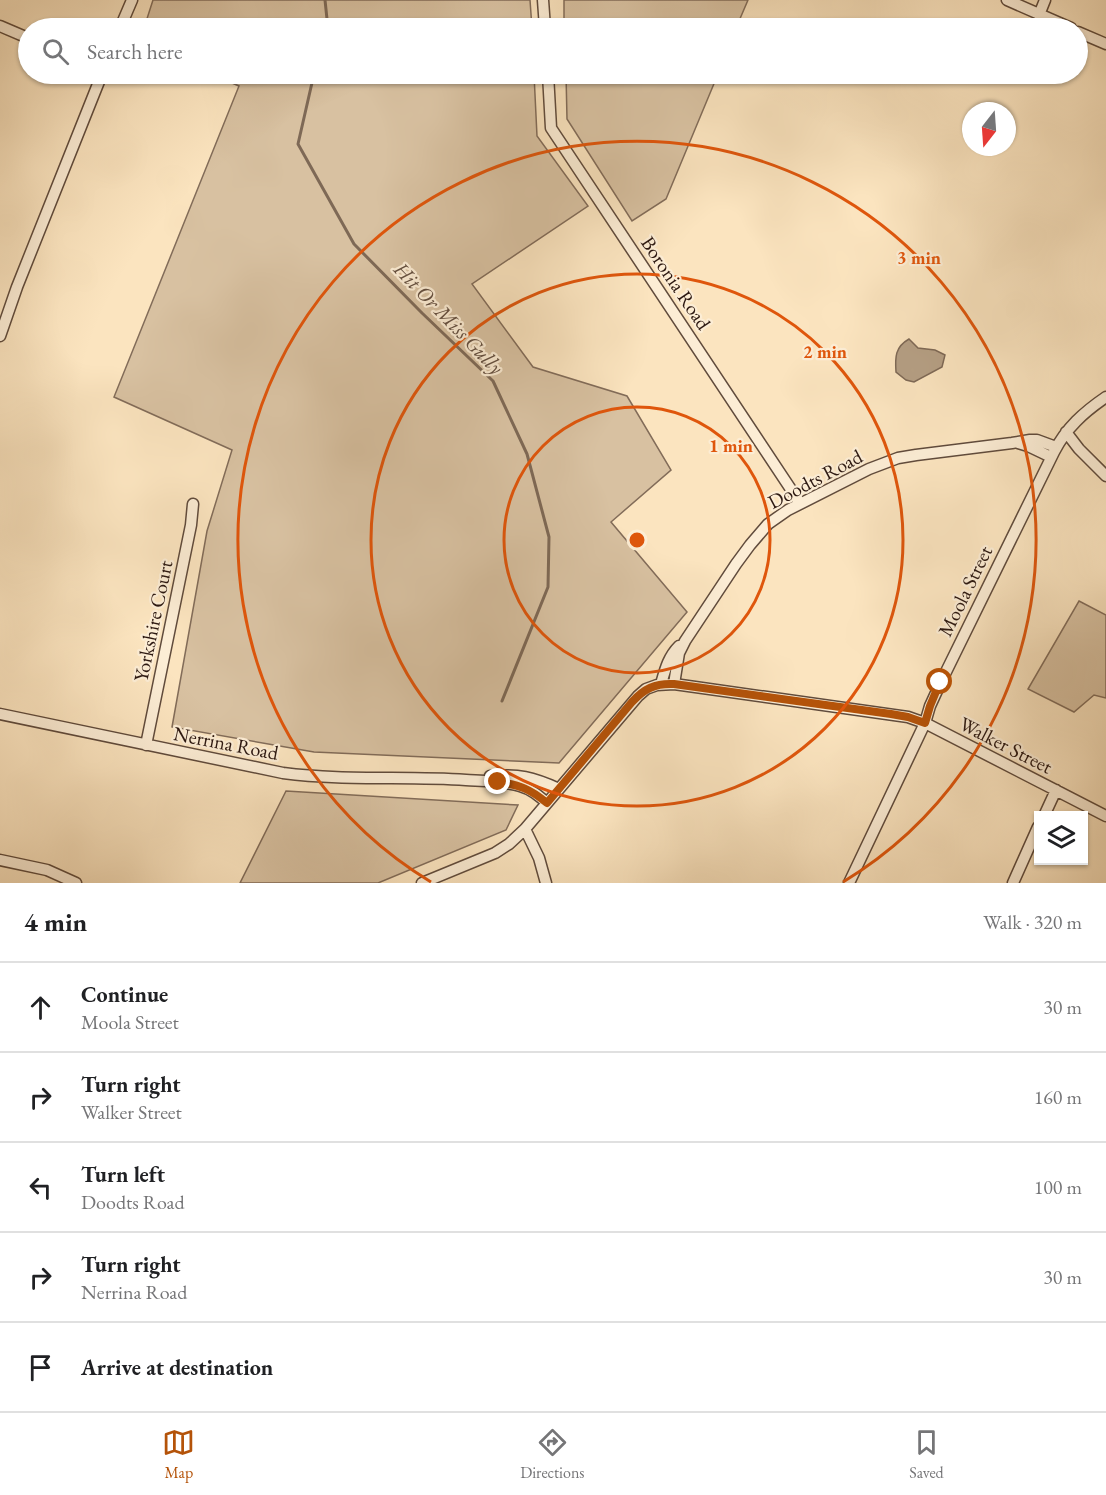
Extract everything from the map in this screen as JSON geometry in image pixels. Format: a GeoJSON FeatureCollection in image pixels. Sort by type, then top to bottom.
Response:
{"type":"FeatureCollection","features":[{"type":"Feature","properties":{"kind":"street"},"geometry":{"type":"LineString","coordinates":[[124,18],[132,0]]}},
{"type":"Feature","properties":{"kind":"street"},"geometry":{"type":"LineString","coordinates":[[543,0],[544,18]]}},
{"type":"Feature","properties":{"kind":"street"},"geometry":{"type":"LineString","coordinates":[[1007,0],[1046,18]]}},
{"type":"Feature","properties":{"kind":"street"},"geometry":{"type":"LineString","coordinates":[[1039,15],[1045,0]]}},
{"type":"Feature","properties":{"kind":"street"},"geometry":{"type":"LineString","coordinates":[[0,26],[18,34]]}},
{"type":"Feature","properties":{"kind":"street"},"geometry":{"type":"LineString","coordinates":[[1088,37],[1106,44]]}},
{"type":"Feature","properties":{"kind":"street"},"geometry":{"type":"LineString","coordinates":[[0,336],[17,287],[98,84]]}},
{"type":"Feature","properties":{"kind":"street","name":"Boronia Road"},"geometry":{"type":"LineString","coordinates":[[549,84],[551,128],[800,503]]}},
{"type":"Feature","properties":{"kind":"street","name":"Moola Street"},"geometry":{"type":"LineString","coordinates":[[849,883],[925,723],[940,682],[1056,447],[1081,416],[1106,397]]}},
{"type":"Feature","properties":{"kind":"street"},"geometry":{"type":"LineString","coordinates":[[1066,432],[1079,449],[1106,476]]}},
{"type":"Feature","properties":{"kind":"street","name":"Doodts Road"},"geometry":{"type":"LineString","coordinates":[[662,684],[671,656],[758,535],[777,518],[800,503],[869,469],[916,455],[1033,440],[1056,447]]}},
{"type":"Feature","properties":{"kind":"street","name":"Doodts Road"},"geometry":{"type":"LineString","coordinates":[[1012,443],[1025,445],[1051,457]]}},
{"type":"Feature","properties":{"kind":"street","name":"Yorkshire Court"},"geometry":{"type":"LineString","coordinates":[[146,745],[191,525],[193,504]]}},
{"type":"Feature","properties":{"kind":"street","name":"Doodts Road"},"geometry":{"type":"LineString","coordinates":[[674,684],[679,653],[689,634]]}},
{"type":"Feature","properties":{"kind":"street"},"geometry":{"type":"LineString","coordinates":[[422,883],[495,853],[509,844],[525,829],[638,696],[646,689],[662,684],[674,684]]}},
{"type":"Feature","properties":{"kind":"street","name":"Walker Street"},"geometry":{"type":"LineString","coordinates":[[674,684],[903,716],[925,723],[1106,816]]}},
{"type":"Feature","properties":{"kind":"street","name":"Nerrina Road"},"geometry":{"type":"LineString","coordinates":[[0,714],[271,771],[313,777],[448,779],[517,776],[537,780],[559,789]]}},
{"type":"Feature","properties":{"kind":"street","name":"Nerrina Road"},"geometry":{"type":"LineString","coordinates":[[448,779],[512,784],[530,790],[547,803]]}},
{"type":"Feature","properties":{"kind":"street"},"geometry":{"type":"LineString","coordinates":[[1046,811],[1056,790]]}},
{"type":"Feature","properties":{"kind":"street"},"geometry":{"type":"LineString","coordinates":[[525,829],[539,858],[546,883]]}},
{"type":"Feature","properties":{"kind":"street"},"geometry":{"type":"LineString","coordinates":[[1012,883],[1034,836]]}},
{"type":"Feature","properties":{"kind":"street"},"geometry":{"type":"LineString","coordinates":[[0,860],[47,870],[76,883]]}},
{"type":"Feature","properties":{"kind":"shaded area"},"geometry":{"type":"Polygon","coordinates":[[[153,0],[530,0],[531,18],[147,18],[153,0]]]}},
{"type":"Feature","properties":{"kind":"shaded area"},"geometry":{"type":"Polygon","coordinates":[[[564,0],[748,0],[740,18],[564,18],[564,0]]]}},
{"type":"Feature","properties":{"kind":"shaded area"},"geometry":{"type":"Polygon","coordinates":[[[234,84],[534,84],[537,136],[588,206],[472,284],[533,367],[627,396],[671,470],[611,522],[687,612],[559,763],[314,752],[172,727],[207,531],[232,450],[114,397],[239,86],[234,84]]]}},
{"type":"Feature","properties":{"kind":"shaded area"},"geometry":{"type":"Polygon","coordinates":[[[566,84],[714,84],[666,199],[632,221],[567,119],[566,84]]]}},
{"type":"Feature","properties":{"kind":"shaded area"},"geometry":{"type":"Polygon","coordinates":[[[909,339],[918,348],[935,350],[945,355],[942,367],[914,382],[906,380],[896,372],[897,353],[901,345],[909,339]]]}},
{"type":"Feature","properties":{"kind":"shaded area"},"geometry":{"type":"Polygon","coordinates":[[[1079,601],[1106,615],[1106,698],[1094,695],[1074,712],[1028,689],[1079,601]]]}},
{"type":"Feature","properties":{"kind":"shaded area"},"geometry":{"type":"Polygon","coordinates":[[[286,791],[518,805],[506,830],[378,883],[240,883],[286,791]]]}},
{"type":"Feature","properties":{"kind":"waterway","name":"Hit Or Miss Gully"},"geometry":{"type":"LineString","coordinates":[[325,0],[327,18]]}},
{"type":"Feature","properties":{"kind":"waterway","name":"Hit Or Miss Gully"},"geometry":{"type":"LineString","coordinates":[[312,84],[298,144],[354,244],[493,381],[527,454],[549,537],[548,587],[502,701]]}},
{"type":"Feature","properties":{"kind":"route"},"geometry":{"type":"LineString","coordinates":[[498,782],[522,786],[547,803],[632,702],[646,689],[657,685],[674,684],[891,714],[925,723],[940,682]]}}]}
